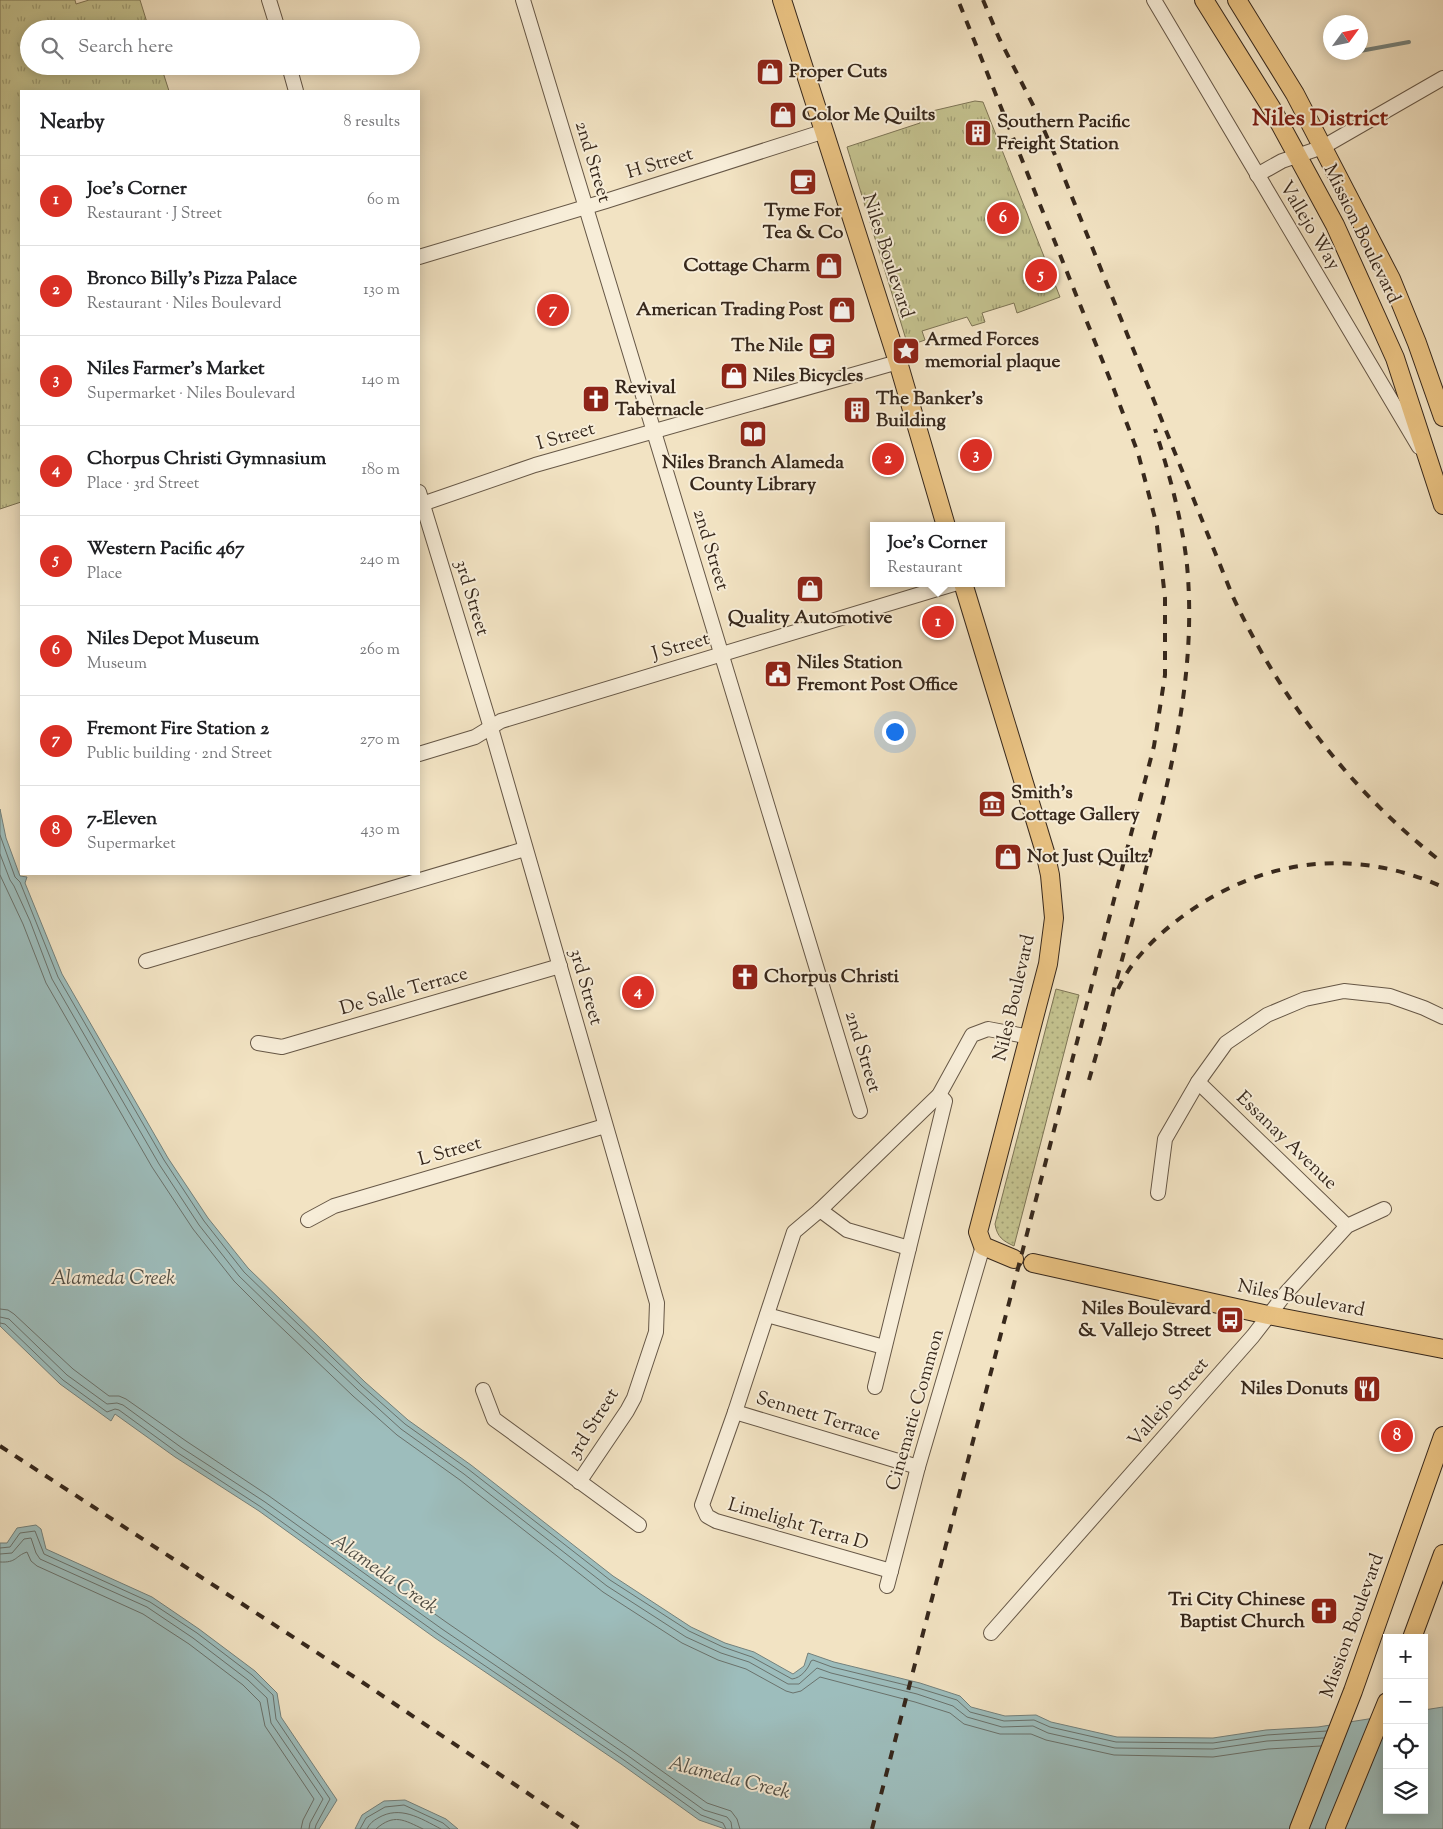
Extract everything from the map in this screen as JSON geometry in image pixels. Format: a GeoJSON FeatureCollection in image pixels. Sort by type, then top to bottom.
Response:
{"type":"FeatureCollection","features":[{"type":"Feature","properties":{"kind":"main road","name":"Niles Boulevard"},"geometry":{"type":"LineString","coordinates":[[782,0],[898,362],[945,522]]}},
{"type":"Feature","properties":{"kind":"main road","name":"Mission Boulevard"},"geometry":{"type":"LineString","coordinates":[[1204,0],[1272,109],[1335,225],[1395,358],[1443,505]]}},
{"type":"Feature","properties":{"kind":"main road","name":"Mission Boulevard"},"geometry":{"type":"LineString","coordinates":[[1237,0],[1295,94],[1390,279],[1417,343],[1443,417]]}},
{"type":"Feature","properties":{"kind":"main road"},"geometry":{"type":"LineString","coordinates":[[1410,401],[1436,393]]}},
{"type":"Feature","properties":{"kind":"main road","name":"Niles Boulevard"},"geometry":{"type":"LineString","coordinates":[[964,587],[1040,837],[1050,875],[1054,918],[1043,986],[978,1232],[983,1246]]}},
{"type":"Feature","properties":{"kind":"main road"},"geometry":{"type":"LineString","coordinates":[[983,1246],[1014,1259]]}},
{"type":"Feature","properties":{"kind":"main road","name":"Niles Boulevard"},"geometry":{"type":"LineString","coordinates":[[1033,1263],[1268,1315],[1443,1349]]}},
{"type":"Feature","properties":{"kind":"main road","name":"Mission Boulevard"},"geometry":{"type":"LineString","coordinates":[[1299,1829],[1353,1691],[1443,1436]]}},
{"type":"Feature","properties":{"kind":"main road"},"geometry":{"type":"LineString","coordinates":[[1413,1634],[1443,1554]]}},
{"type":"Feature","properties":{"kind":"main road"},"geometry":{"type":"LineString","coordinates":[[1335,1829],[1383,1712]]}},
{"type":"Feature","properties":{"kind":"street"},"geometry":{"type":"LineString","coordinates":[[269,0],[275,20]]}},
{"type":"Feature","properties":{"kind":"street","name":"2nd Street"},"geometry":{"type":"LineString","coordinates":[[523,0],[860,1111]]}},
{"type":"Feature","properties":{"kind":"street","name":"Vallejo Way"},"geometry":{"type":"LineString","coordinates":[[1154,0],[1433,470]]}},
{"type":"Feature","properties":{"kind":"street"},"geometry":{"type":"LineString","coordinates":[[292,75],[296,90]]}},
{"type":"Feature","properties":{"kind":"street"},"geometry":{"type":"LineString","coordinates":[[1257,175],[1282,161],[1323,147],[1443,78]]}},
{"type":"Feature","properties":{"kind":"street","name":"H Street"},"geometry":{"type":"LineString","coordinates":[[420,257],[586,207],[825,131]]}},
{"type":"Feature","properties":{"kind":"street","name":"I Street"},"geometry":{"type":"LineString","coordinates":[[420,500],[535,465],[898,362]]}},
{"type":"Feature","properties":{"kind":"street","name":"3rd Street"},"geometry":{"type":"LineString","coordinates":[[420,500],[490,728],[657,1303],[656,1332],[634,1398],[579,1482]]}},
{"type":"Feature","properties":{"kind":"street","name":"J Street"},"geometry":{"type":"LineString","coordinates":[[420,754],[475,737],[501,721],[944,587]]}},
{"type":"Feature","properties":{"kind":"street"},"geometry":{"type":"LineString","coordinates":[[146,960],[525,848]]}},
{"type":"Feature","properties":{"kind":"street","name":"De Salle Terrace"},"geometry":{"type":"LineString","coordinates":[[258,1042],[282,1047],[560,966]]}},
{"type":"Feature","properties":{"kind":"street"},"geometry":{"type":"LineString","coordinates":[[1158,1193],[1165,1138],[1198,1082],[1226,1043],[1268,1015],[1305,999],[1344,990],[1390,996],[1443,1017]]}},
{"type":"Feature","properties":{"kind":"street"},"geometry":{"type":"LineString","coordinates":[[735,1412],[794,1232],[820,1210],[939,1095],[972,1035],[988,1029],[1030,1037]]}},
{"type":"Feature","properties":{"kind":"street","name":"Essanay Avenue"},"geometry":{"type":"LineString","coordinates":[[1198,1082],[1347,1226]]}},
{"type":"Feature","properties":{"kind":"street"},"geometry":{"type":"LineString","coordinates":[[875,1386],[945,1101],[939,1095]]}},
{"type":"Feature","properties":{"kind":"street","name":"L Street"},"geometry":{"type":"LineString","coordinates":[[308,1220],[334,1206],[605,1126]]}},
{"type":"Feature","properties":{"kind":"street","name":"Vallejo Street"},"geometry":{"type":"LineString","coordinates":[[991,1633],[1254,1336],[1268,1315],[1347,1226],[1384,1209]]}},
{"type":"Feature","properties":{"kind":"street"},"geometry":{"type":"LineString","coordinates":[[820,1210],[847,1230],[909,1248]]}},
{"type":"Feature","properties":{"kind":"street","name":"Cinematic Common"},"geometry":{"type":"LineString","coordinates":[[887,1586],[918,1467],[983,1246]]}},
{"type":"Feature","properties":{"kind":"street"},"geometry":{"type":"LineString","coordinates":[[767,1315],[884,1346]]}},
{"type":"Feature","properties":{"kind":"street"},"geometry":{"type":"LineString","coordinates":[[483,1390],[494,1419],[639,1525]]}},
{"type":"Feature","properties":{"kind":"street","name":"Sennett Terrace"},"geometry":{"type":"LineString","coordinates":[[735,1412],[918,1467]]}},
{"type":"Feature","properties":{"kind":"street","name":"Limelight Terra D"},"geometry":{"type":"LineString","coordinates":[[735,1412],[702,1505],[707,1516],[716,1521],[891,1571]]}},
{"type":"Feature","properties":{"kind":"green space"},"geometry":{"type":"Polygon","coordinates":[[[0,0],[75,0],[76,4],[89,0],[140,0],[146,20],[20,20],[20,75],[164,75],[169,90],[20,90],[20,502],[0,509],[0,0]]]}},
{"type":"Feature","properties":{"kind":"green space"},"geometry":{"type":"Polygon","coordinates":[[[975,101],[983,102],[1060,297],[1017,313],[1014,303],[982,313],[985,322],[972,326],[967,317],[922,331],[925,340],[908,346],[847,147],[920,123],[917,114],[925,111],[928,112],[975,101]]]}},
{"type":"Feature","properties":{"kind":"green space"},"geometry":{"type":"Polygon","coordinates":[[[1056,989],[1079,995],[1014,1246],[1001,1238],[995,1224],[1056,989]]]}},
{"type":"Feature","properties":{"kind":"water","name":"Alameda Creek"},"geometry":{"type":"Polygon","coordinates":[[[0,809],[6,838],[20,876],[27,877],[25,883],[62,974],[168,1158],[208,1218],[248,1268],[365,1382],[408,1420],[471,1465],[613,1576],[691,1627],[725,1643],[754,1652],[793,1674],[804,1666],[808,1653],[834,1662],[920,1683],[960,1696],[971,1707],[1005,1716],[1036,1715],[1051,1722],[1117,1737],[1213,1738],[1266,1730],[1318,1727],[1383,1717],[1383,1814],[1428,1814],[1428,1709],[1443,1707],[1443,1829],[725,1829],[699,1820],[621,1764],[435,1638],[259,1511],[175,1457],[115,1414],[111,1421],[60,1384],[0,1326],[0,809]]]}},
{"type":"Feature","properties":{"kind":"water"},"geometry":{"type":"Polygon","coordinates":[[[36,1525],[41,1529],[46,1549],[152,1597],[255,1671],[277,1693],[281,1717],[337,1800],[319,1829],[0,1829],[0,1543],[7,1543],[17,1528],[36,1525]]]}},
{"type":"Feature","properties":{"kind":"water"},"geometry":{"type":"Polygon","coordinates":[[[405,1800],[446,1819],[458,1829],[355,1829],[362,1815],[384,1801],[405,1800]]]}},
{"type":"Feature","properties":{"kind":"waterway"},"geometry":{"type":"LineString","coordinates":[[1368,50],[1409,42]]}},
{"type":"Feature","properties":{"kind":"railway"},"geometry":{"type":"LineString","coordinates":[[872,1829],[1154,746],[1165,675],[1165,598],[1157,526],[1138,453],[958,0]]}},
{"type":"Feature","properties":{"kind":"railway"},"geometry":{"type":"LineString","coordinates":[[983,0],[1055,155],[1233,597],[1252,635],[1273,672],[1297,708],[1349,775],[1410,836],[1443,863]]}},
{"type":"Feature","properties":{"kind":"railway"},"geometry":{"type":"LineString","coordinates":[[1103,1031],[1169,776],[1182,706],[1186,672],[1189,636],[1187,565],[1174,496],[1155,429]]}},
{"type":"Feature","properties":{"kind":"railway"},"geometry":{"type":"LineString","coordinates":[[1118,989],[1130,968],[1146,948],[1164,931],[1213,896],[1244,881],[1277,871],[1309,865],[1342,863],[1376,866],[1410,874],[1443,887]]}},
{"type":"Feature","properties":{"kind":"railway"},"geometry":{"type":"LineString","coordinates":[[1089,1080],[1105,1024]]}},
{"type":"Feature","properties":{"kind":"railway"},"geometry":{"type":"LineString","coordinates":[[0,1446],[362,1682],[581,1829]]}},
{"type":"Feature","properties":{"kind":"place","name":"Proper Cuts"},"geometry":{"type":"Point","coordinates":[770,72]}},
{"type":"Feature","properties":{"kind":"place","name":"Color Me Quilts"},"geometry":{"type":"Point","coordinates":[783,115]}},
{"type":"Feature","properties":{"kind":"place","name":"Southern Pacific Freight Station"},"geometry":{"type":"Point","coordinates":[978,133]}},
{"type":"Feature","properties":{"kind":"place","name":"Tyme For Tea & Co"},"geometry":{"type":"Point","coordinates":[803,182]}},
{"type":"Feature","properties":{"kind":"place","name":"Niles Depot Museum"},"geometry":{"type":"Point","coordinates":[1003,218]}},
{"type":"Feature","properties":{"kind":"place","name":"Cottage Charm"},"geometry":{"type":"Point","coordinates":[829,266]}},
{"type":"Feature","properties":{"kind":"place","name":"Western Pacific 467"},"geometry":{"type":"Point","coordinates":[1041,275]}},
{"type":"Feature","properties":{"kind":"place","name":"Fremont Fire Station 2"},"geometry":{"type":"Point","coordinates":[553,310]}},
{"type":"Feature","properties":{"kind":"place","name":"American Trading Post"},"geometry":{"type":"Point","coordinates":[842,310]}},
{"type":"Feature","properties":{"kind":"place","name":"The Nile"},"geometry":{"type":"Point","coordinates":[822,346]}},
{"type":"Feature","properties":{"kind":"place","name":"Armed Forces memorial plaque"},"geometry":{"type":"Point","coordinates":[906,351]}},
{"type":"Feature","properties":{"kind":"place","name":"Niles Bicycles"},"geometry":{"type":"Point","coordinates":[734,376]}},
{"type":"Feature","properties":{"kind":"place","name":"Revival Tabernacle"},"geometry":{"type":"Point","coordinates":[596,399]}},
{"type":"Feature","properties":{"kind":"place","name":"The Banker's Building"},"geometry":{"type":"Point","coordinates":[857,410]}},
{"type":"Feature","properties":{"kind":"place","name":"Niles Branch Alameda County Library"},"geometry":{"type":"Point","coordinates":[753,434]}},
{"type":"Feature","properties":{"kind":"place","name":"Niles Farmer's Market"},"geometry":{"type":"Point","coordinates":[976,455]}},
{"type":"Feature","properties":{"kind":"place","name":"Bronco Billy's Pizza Palace"},"geometry":{"type":"Point","coordinates":[888,459]}},
{"type":"Feature","properties":{"kind":"place","name":"Quality Automotive"},"geometry":{"type":"Point","coordinates":[810,589]}},
{"type":"Feature","properties":{"kind":"place","name":"Joe's Corner"},"geometry":{"type":"Point","coordinates":[938,622]}},
{"type":"Feature","properties":{"kind":"place","name":"Niles Station Fremont Post Office"},"geometry":{"type":"Point","coordinates":[778,674]}},
{"type":"Feature","properties":{"kind":"place","name":"Smith's Cottage Gallery"},"geometry":{"type":"Point","coordinates":[992,804]}},
{"type":"Feature","properties":{"kind":"place","name":"Not Just Quiltz"},"geometry":{"type":"Point","coordinates":[1008,857]}},
{"type":"Feature","properties":{"kind":"place","name":"Chorpus Christi"},"geometry":{"type":"Point","coordinates":[745,977]}},
{"type":"Feature","properties":{"kind":"place","name":"Chorpus Christi Gymnasium"},"geometry":{"type":"Point","coordinates":[638,992]}},
{"type":"Feature","properties":{"kind":"place","name":"Niles Boulevard & Vallejo Street"},"geometry":{"type":"Point","coordinates":[1230,1320]}},
{"type":"Feature","properties":{"kind":"place","name":"Niles Donuts"},"geometry":{"type":"Point","coordinates":[1367,1389]}},
{"type":"Feature","properties":{"kind":"place","name":"7-Eleven"},"geometry":{"type":"Point","coordinates":[1397,1436]}},
{"type":"Feature","properties":{"kind":"place","name":"Tri City Chinese Baptist Church"},"geometry":{"type":"Point","coordinates":[1324,1611]}},
{"type":"Feature","properties":{"kind":"district","name":"Niles District"},"geometry":{"type":"Point","coordinates":[1320,119]}}]}
